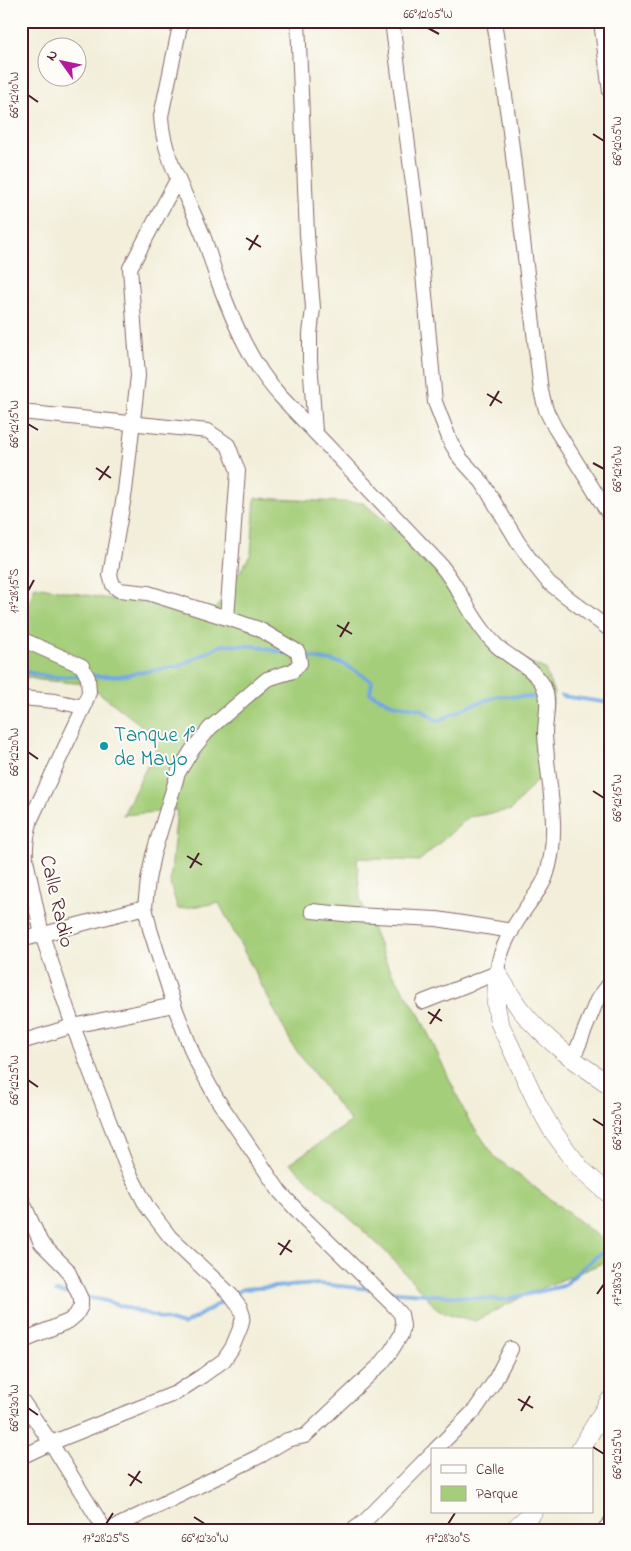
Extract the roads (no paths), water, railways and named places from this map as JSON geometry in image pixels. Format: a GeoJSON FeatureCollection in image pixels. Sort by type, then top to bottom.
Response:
{"type":"FeatureCollection","features":[{"type":"Feature","properties":{"kind":"street"},"geometry":{"type":"LineString","coordinates":[[181,21],[161,116],[162,132],[178,178],[204,238],[218,280],[255,364],[270,385],[449,574],[469,610],[487,635],[539,679],[544,688],[547,699],[545,734],[554,826],[550,861],[546,878],[512,931],[498,960],[496,1005],[499,1022],[534,1097],[552,1130],[581,1168],[610,1195]]}},
{"type":"Feature","properties":{"kind":"street"},"geometry":{"type":"LineString","coordinates":[[298,21],[307,234],[313,308],[310,360],[315,432]]}},
{"type":"Feature","properties":{"kind":"street"},"geometry":{"type":"LineString","coordinates":[[392,21],[419,231],[435,402],[441,419],[451,443],[460,458],[482,482],[518,542],[549,583],[610,630]]}},
{"type":"Feature","properties":{"kind":"street"},"geometry":{"type":"LineString","coordinates":[[494,21],[510,133],[541,391],[546,410],[555,428],[610,516]]}},
{"type":"Feature","properties":{"kind":"street"},"geometry":{"type":"LineString","coordinates":[[601,21],[610,92]]}},
{"type":"Feature","properties":{"kind":"street"},"geometry":{"type":"LineString","coordinates":[[109,1530],[262,1455],[287,1440],[305,1436],[382,1363],[401,1335],[403,1326],[400,1314],[393,1305],[306,1220],[275,1185],[217,1099],[195,1059],[174,1005],[150,929],[146,907],[148,880],[153,855],[178,773],[192,750],[210,728],[267,679],[293,671],[300,663],[298,652],[259,629],[148,594],[119,590],[113,585],[110,575],[125,491],[138,376],[130,268],[178,178]]}},
{"type":"Feature","properties":{"kind":"street"},"geometry":{"type":"LineString","coordinates":[[21,412],[208,431],[228,445],[238,471],[227,618]]}},
{"type":"Feature","properties":{"kind":"street","name":"Calle Radio"},"geometry":{"type":"LineString","coordinates":[[21,639],[82,666],[88,678],[89,692],[69,740],[24,833],[26,860],[42,936],[73,1026],[127,1168],[147,1207],[170,1237],[231,1295],[240,1307],[243,1316],[241,1326],[224,1360],[202,1376],[176,1393],[51,1443]]}},
{"type":"Feature","properties":{"kind":"street"},"geometry":{"type":"LineString","coordinates":[[21,698],[55,701],[84,707]]}},
{"type":"Feature","properties":{"kind":"street"},"geometry":{"type":"LineString","coordinates":[[21,940],[146,907]]}},
{"type":"Feature","properties":{"kind":"street"},"geometry":{"type":"LineString","coordinates":[[312,911],[436,919],[512,931]]}},
{"type":"Feature","properties":{"kind":"street"},"geometry":{"type":"LineString","coordinates":[[423,1002],[497,973]]}},
{"type":"Feature","properties":{"kind":"street"},"geometry":{"type":"LineString","coordinates":[[497,973],[520,1008],[536,1027],[573,1059],[610,1085]]}},
{"type":"Feature","properties":{"kind":"street"},"geometry":{"type":"LineString","coordinates":[[573,1059],[597,1000],[610,983]]}},
{"type":"Feature","properties":{"kind":"street"},"geometry":{"type":"LineString","coordinates":[[21,1042],[73,1026],[174,1005]]}},
{"type":"Feature","properties":{"kind":"street"},"geometry":{"type":"LineString","coordinates":[[21,1198],[41,1243],[67,1269],[81,1298],[81,1306],[69,1322],[21,1341]]}},
{"type":"Feature","properties":{"kind":"street"},"geometry":{"type":"LineString","coordinates":[[437,1448],[475,1410],[494,1382],[511,1349]]}},
{"type":"Feature","properties":{"kind":"street"},"geometry":{"type":"LineString","coordinates":[[21,1399],[51,1443],[105,1530]]}},
{"type":"Feature","properties":{"kind":"street"},"geometry":{"type":"LineString","coordinates":[[581,1448],[610,1400]]}},
{"type":"Feature","properties":{"kind":"street"},"geometry":{"type":"LineString","coordinates":[[21,1457],[51,1443]]}},
{"type":"Feature","properties":{"kind":"street"},"geometry":{"type":"LineString","coordinates":[[353,1530],[366,1520],[431,1454]]}},
{"type":"Feature","properties":{"kind":"street"},"geometry":{"type":"LineString","coordinates":[[514,1530],[531,1514]]}},
{"type":"Feature","properties":{"kind":"street"},"geometry":{"type":"LineString","coordinates":[[604,1530],[610,1523]]}},
{"type":"Feature","properties":{"kind":"waterway"},"geometry":{"type":"LineString","coordinates":[[92,676],[119,676],[179,666],[222,645],[254,646],[290,654]]}},
{"type":"Feature","properties":{"kind":"waterway"},"geometry":{"type":"LineString","coordinates":[[302,656],[342,663],[372,681],[370,693],[392,704],[420,709],[438,721],[467,707],[498,696],[536,697]]}},
{"type":"Feature","properties":{"kind":"waterway"},"geometry":{"type":"LineString","coordinates":[[21,671],[51,677],[85,676]]}},
{"type":"Feature","properties":{"kind":"waterway"},"geometry":{"type":"LineString","coordinates":[[562,696],[610,703]]}},
{"type":"Feature","properties":{"kind":"waterway"},"geometry":{"type":"LineString","coordinates":[[385,1291],[503,1300],[563,1286],[595,1257],[610,1249]]}},
{"type":"Feature","properties":{"kind":"waterway"},"geometry":{"type":"LineString","coordinates":[[234,1294],[243,1289],[319,1284],[371,1289]]}},
{"type":"Feature","properties":{"kind":"waterway"},"geometry":{"type":"LineString","coordinates":[[56,1292],[75,1295]]}},
{"type":"Feature","properties":{"kind":"waterway"},"geometry":{"type":"LineString","coordinates":[[85,1297],[102,1300],[183,1325],[228,1298]]}},
{"type":"Feature","properties":{"kind":"place","name":"Tanque 1° de Mayo"},"geometry":{"type":"Point","coordinates":[104,746]}}]}
